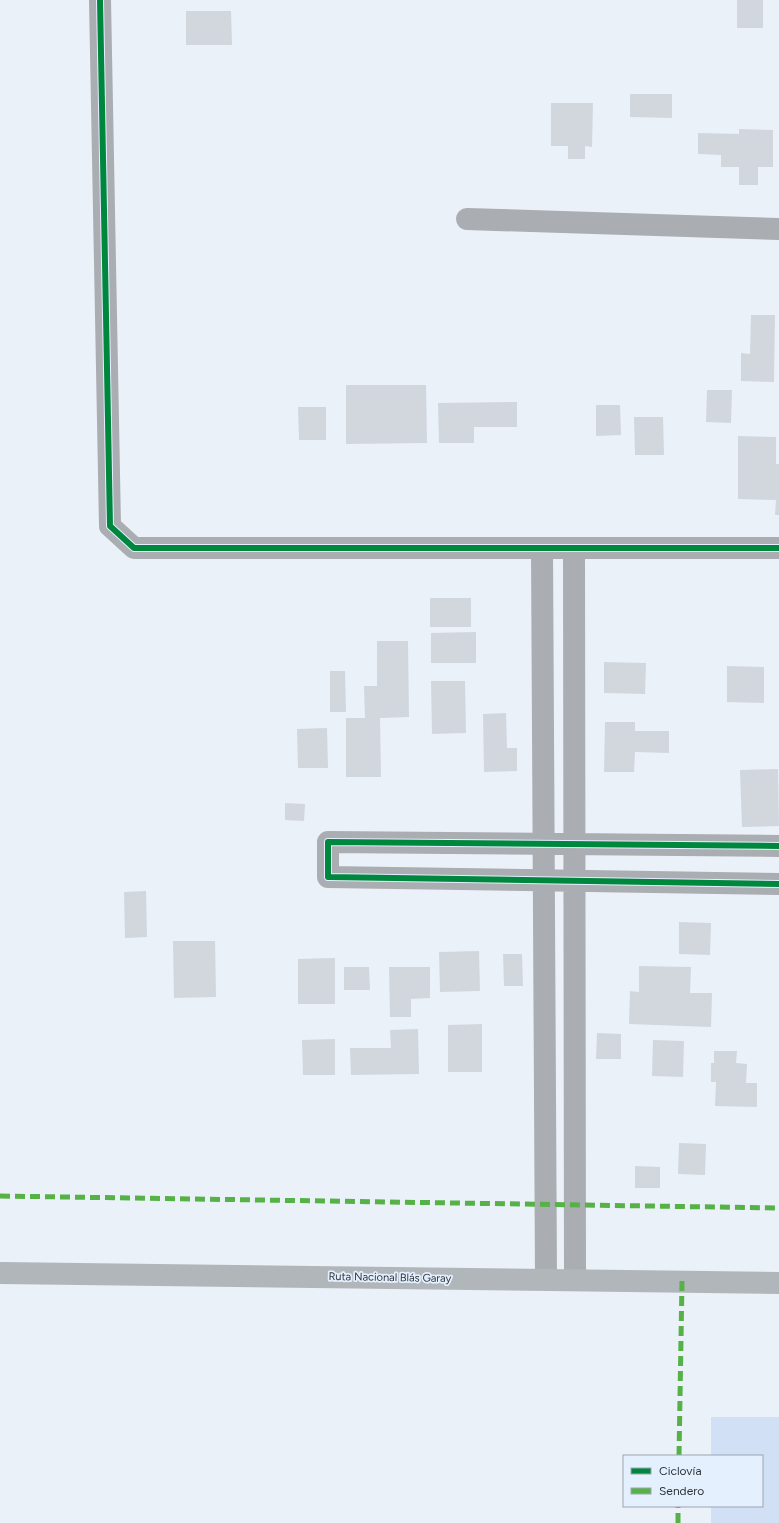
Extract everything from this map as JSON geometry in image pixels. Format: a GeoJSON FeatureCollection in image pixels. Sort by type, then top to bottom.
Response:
{"type":"FeatureCollection","features":[{"type":"Feature","properties":{"kind":"highway","name":"Ruta Nacional Blás Garay"},"geometry":{"type":"LineString","coordinates":[[0,1272],[779,1283]]}},
{"type":"Feature","properties":{"kind":"street"},"geometry":{"type":"LineString","coordinates":[[100,0],[110,526],[134,548],[779,548]]}},
{"type":"Feature","properties":{"kind":"street"},"geometry":{"type":"LineString","coordinates":[[467,219],[779,229]]}},
{"type":"Feature","properties":{"kind":"street"},"geometry":{"type":"LineString","coordinates":[[542,548],[546,1279]]}},
{"type":"Feature","properties":{"kind":"street"},"geometry":{"type":"LineString","coordinates":[[574,548],[575,1280]]}},
{"type":"Feature","properties":{"kind":"street"},"geometry":{"type":"LineString","coordinates":[[779,846],[328,842],[328,877],[779,884]]}},
{"type":"Feature","properties":{"kind":"shaded area"},"geometry":{"type":"Polygon","coordinates":[[[711,1417],[779,1417],[779,1523],[711,1523],[711,1507],[763,1507],[763,1455],[711,1455],[711,1417]]]}},
{"type":"Feature","properties":{"kind":"building"},"geometry":{"type":"Polygon","coordinates":[[[737,0],[763,0],[763,28],[737,28],[737,0]]]}},
{"type":"Feature","properties":{"kind":"building"},"geometry":{"type":"Polygon","coordinates":[[[186,11],[231,11],[232,45],[186,45],[186,11]]]}},
{"type":"Feature","properties":{"kind":"building"},"geometry":{"type":"Polygon","coordinates":[[[630,94],[672,94],[672,118],[630,117],[630,94]]]}},
{"type":"Feature","properties":{"kind":"building"},"geometry":{"type":"Polygon","coordinates":[[[551,103],[593,103],[592,147],[585,146],[585,159],[568,159],[568,146],[551,146],[551,103]]]}},
{"type":"Feature","properties":{"kind":"building"},"geometry":{"type":"Polygon","coordinates":[[[739,129],[773,130],[773,167],[758,167],[758,185],[739,185],[739,167],[721,167],[721,155],[698,154],[698,133],[739,134],[739,129]]]}},
{"type":"Feature","properties":{"kind":"building"},"geometry":{"type":"Polygon","coordinates":[[[751,315],[775,315],[774,382],[741,381],[741,353],[750,354],[751,315]]]}},
{"type":"Feature","properties":{"kind":"building"},"geometry":{"type":"Polygon","coordinates":[[[346,385],[426,385],[427,443],[346,444],[346,385]]]}},
{"type":"Feature","properties":{"kind":"building"},"geometry":{"type":"Polygon","coordinates":[[[707,390],[732,390],[731,423],[706,422],[707,390]]]}},
{"type":"Feature","properties":{"kind":"building"},"geometry":{"type":"Polygon","coordinates":[[[517,402],[517,427],[474,427],[474,443],[439,443],[438,403],[517,402]]]}},
{"type":"Feature","properties":{"kind":"building"},"geometry":{"type":"Polygon","coordinates":[[[596,405],[620,405],[621,435],[596,436],[596,405]]]}},
{"type":"Feature","properties":{"kind":"building"},"geometry":{"type":"Polygon","coordinates":[[[298,407],[326,407],[326,440],[299,440],[298,407]]]}},
{"type":"Feature","properties":{"kind":"building"},"geometry":{"type":"Polygon","coordinates":[[[634,417],[663,417],[664,455],[635,455],[634,417]]]}},
{"type":"Feature","properties":{"kind":"building"},"geometry":{"type":"Polygon","coordinates":[[[738,436],[776,437],[776,464],[779,464],[779,515],[775,515],[776,500],[738,499],[738,436]]]}},
{"type":"Feature","properties":{"kind":"building"},"geometry":{"type":"Polygon","coordinates":[[[430,598],[471,598],[471,627],[430,627],[430,598]]]}},
{"type":"Feature","properties":{"kind":"building"},"geometry":{"type":"Polygon","coordinates":[[[476,632],[476,663],[431,663],[431,633],[476,632]]]}},
{"type":"Feature","properties":{"kind":"building"},"geometry":{"type":"Polygon","coordinates":[[[377,641],[408,641],[409,717],[380,718],[381,777],[346,777],[346,718],[365,718],[364,686],[377,686],[377,641]]]}},
{"type":"Feature","properties":{"kind":"building"},"geometry":{"type":"Polygon","coordinates":[[[604,662],[646,663],[645,694],[604,693],[604,662]]]}},
{"type":"Feature","properties":{"kind":"building"},"geometry":{"type":"Polygon","coordinates":[[[727,666],[764,667],[764,703],[727,702],[727,666]]]}},
{"type":"Feature","properties":{"kind":"building"},"geometry":{"type":"Polygon","coordinates":[[[330,671],[345,671],[346,712],[330,712],[330,671]]]}},
{"type":"Feature","properties":{"kind":"building"},"geometry":{"type":"Polygon","coordinates":[[[431,681],[465,681],[466,733],[432,734],[431,681]]]}},
{"type":"Feature","properties":{"kind":"building"},"geometry":{"type":"Polygon","coordinates":[[[506,713],[507,748],[517,748],[517,771],[484,772],[483,714],[506,713]]]}},
{"type":"Feature","properties":{"kind":"building"},"geometry":{"type":"Polygon","coordinates":[[[605,722],[635,722],[635,731],[669,731],[669,753],[635,752],[634,772],[604,772],[605,722]]]}},
{"type":"Feature","properties":{"kind":"building"},"geometry":{"type":"Polygon","coordinates":[[[327,728],[328,768],[298,768],[297,729],[327,728]]]}},
{"type":"Feature","properties":{"kind":"building"},"geometry":{"type":"Polygon","coordinates":[[[778,769],[779,826],[742,827],[740,770],[778,769]]]}},
{"type":"Feature","properties":{"kind":"building"},"geometry":{"type":"Polygon","coordinates":[[[285,803],[305,804],[304,821],[285,820],[285,803]]]}},
{"type":"Feature","properties":{"kind":"building"},"geometry":{"type":"Polygon","coordinates":[[[146,891],[147,937],[125,938],[124,892],[146,891]]]}},
{"type":"Feature","properties":{"kind":"building"},"geometry":{"type":"Polygon","coordinates":[[[679,922],[711,923],[710,955],[679,954],[679,922]]]}},
{"type":"Feature","properties":{"kind":"building"},"geometry":{"type":"Polygon","coordinates":[[[173,941],[215,941],[216,997],[174,998],[173,941]]]}},
{"type":"Feature","properties":{"kind":"building"},"geometry":{"type":"Polygon","coordinates":[[[479,951],[480,991],[440,992],[439,952],[479,951]]]}},
{"type":"Feature","properties":{"kind":"building"},"geometry":{"type":"Polygon","coordinates":[[[503,954],[522,954],[523,986],[504,986],[503,954]]]}},
{"type":"Feature","properties":{"kind":"building"},"geometry":{"type":"Polygon","coordinates":[[[335,958],[335,1004],[298,1004],[298,959],[335,958]]]}},
{"type":"Feature","properties":{"kind":"building"},"geometry":{"type":"Polygon","coordinates":[[[639,966],[691,967],[690,993],[712,993],[711,1027],[629,1024],[630,991],[639,992],[639,966]]]}},
{"type":"Feature","properties":{"kind":"building"},"geometry":{"type":"Polygon","coordinates":[[[344,967],[369,967],[370,990],[344,990],[344,967]]]}},
{"type":"Feature","properties":{"kind":"building"},"geometry":{"type":"Polygon","coordinates":[[[389,967],[430,967],[430,998],[411,999],[411,1017],[390,1017],[389,967]]]}},
{"type":"Feature","properties":{"kind":"building"},"geometry":{"type":"Polygon","coordinates":[[[482,1024],[482,1072],[448,1072],[448,1025],[482,1024]]]}},
{"type":"Feature","properties":{"kind":"building"},"geometry":{"type":"Polygon","coordinates":[[[418,1029],[419,1074],[351,1075],[350,1048],[391,1048],[390,1030],[418,1029]]]}},
{"type":"Feature","properties":{"kind":"building"},"geometry":{"type":"Polygon","coordinates":[[[597,1033],[621,1034],[621,1059],[596,1059],[597,1033]]]}},
{"type":"Feature","properties":{"kind":"building"},"geometry":{"type":"Polygon","coordinates":[[[335,1039],[335,1075],[303,1075],[302,1040],[335,1039]]]}},
{"type":"Feature","properties":{"kind":"building"},"geometry":{"type":"Polygon","coordinates":[[[653,1040],[684,1041],[683,1077],[652,1076],[653,1040]]]}},
{"type":"Feature","properties":{"kind":"building"},"geometry":{"type":"Polygon","coordinates":[[[714,1051],[737,1051],[736,1063],[747,1064],[746,1083],[757,1083],[757,1107],[715,1106],[716,1082],[711,1082],[711,1063],[714,1063],[714,1051]]]}},
{"type":"Feature","properties":{"kind":"building"},"geometry":{"type":"Polygon","coordinates":[[[679,1143],[706,1144],[705,1175],[678,1174],[679,1143]]]}},
{"type":"Feature","properties":{"kind":"building"},"geometry":{"type":"Polygon","coordinates":[[[635,1166],[660,1167],[660,1188],[635,1188],[635,1166]]]}},
{"type":"Feature","properties":{"kind":"marked path"},"geometry":{"type":"LineString","coordinates":[[0,1196],[779,1208]]}},
{"type":"Feature","properties":{"kind":"marked path"},"geometry":{"type":"LineString","coordinates":[[679,1455],[682,1281]]}},
{"type":"Feature","properties":{"kind":"marked path"},"geometry":{"type":"LineString","coordinates":[[678,1507],[678,1523]]}},
{"type":"Feature","properties":{"kind":"cycle path"},"geometry":{"type":"LineString","coordinates":[[100,0],[110,526],[134,548],[779,548]]}},
{"type":"Feature","properties":{"kind":"cycle path"},"geometry":{"type":"LineString","coordinates":[[779,846],[328,842],[328,877],[779,884]]}}]}
